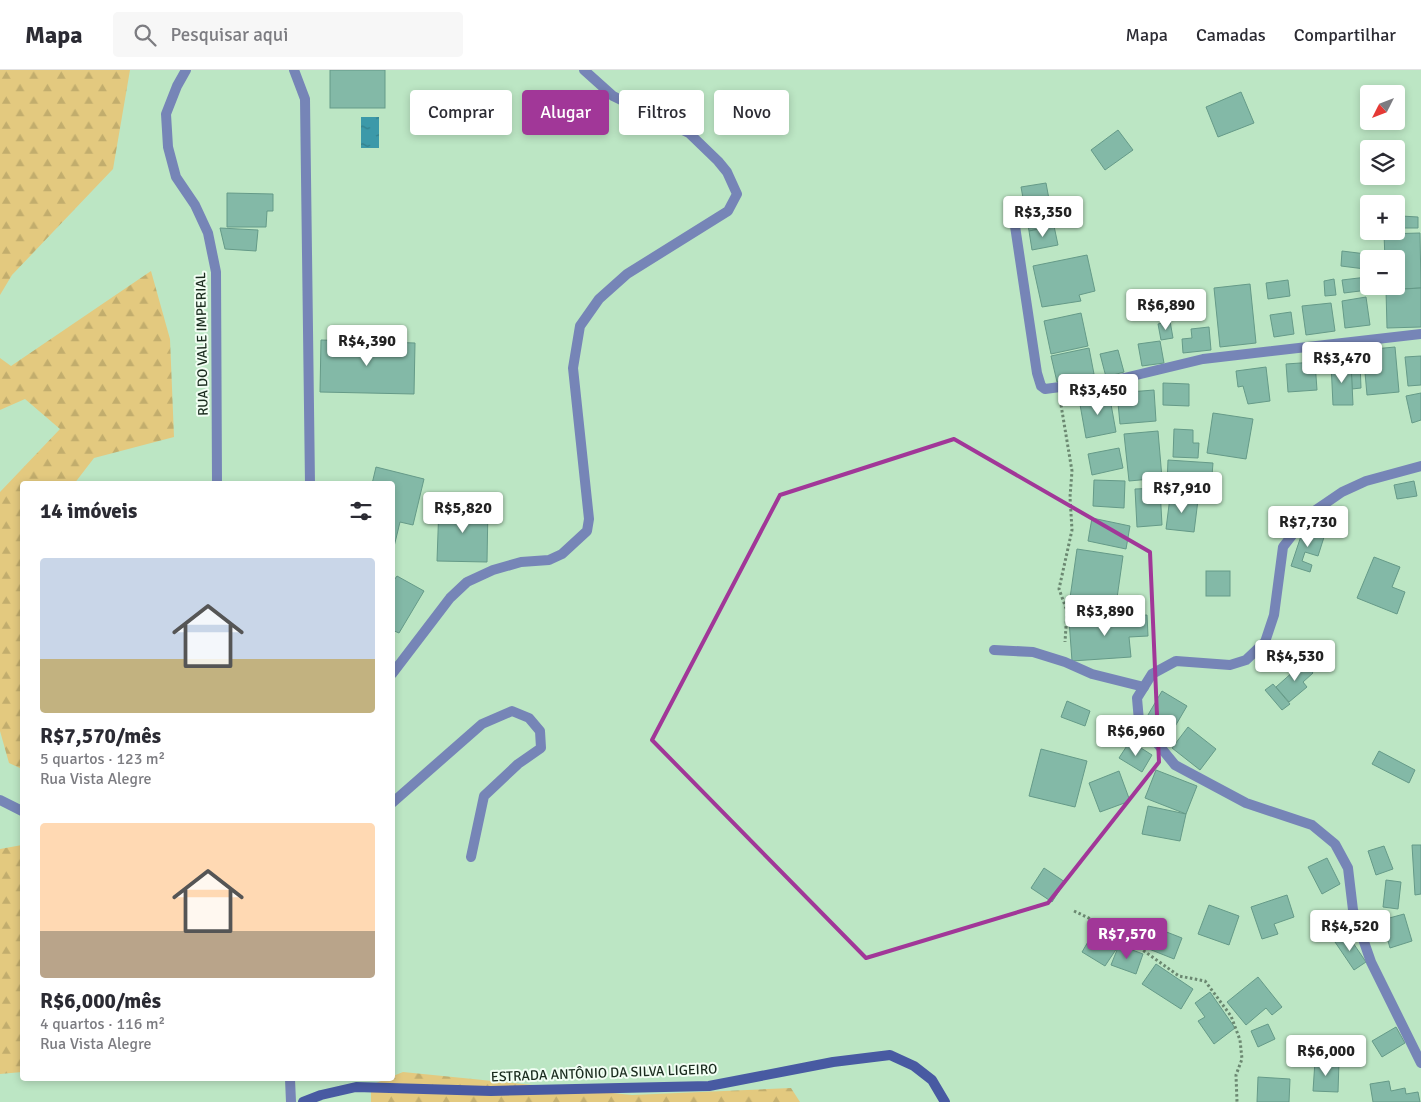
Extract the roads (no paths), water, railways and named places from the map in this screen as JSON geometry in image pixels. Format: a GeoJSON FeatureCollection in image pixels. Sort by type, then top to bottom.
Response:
{"type":"FeatureCollection","features":[{"type":"Feature","properties":{"kind":"street","name":"RUA DO VALE IMPERIAL"},"geometry":{"type":"LineString","coordinates":[[186,70],[177,86],[166,114],[168,147],[176,177],[196,204],[208,233],[216,272],[217,481]]}},
{"type":"Feature","properties":{"kind":"street"},"geometry":{"type":"LineString","coordinates":[[294,70],[305,100],[310,481]]}},
{"type":"Feature","properties":{"kind":"street"},"geometry":{"type":"LineString","coordinates":[[395,670],[450,598],[467,582],[494,570],[521,562],[549,560],[572,547],[587,531],[589,519],[573,368],[580,326],[599,299],[627,274],[728,211],[735,201],[737,194],[727,172],[689,133],[613,96],[584,70]]}},
{"type":"Feature","properties":{"kind":"street"},"geometry":{"type":"LineString","coordinates":[[1014,226],[1039,380],[1041,386],[1045,389],[1120,380],[1203,358],[1421,334]]}},
{"type":"Feature","properties":{"kind":"street"},"geometry":{"type":"LineString","coordinates":[[1421,466],[1366,481],[1342,492],[1307,516],[1283,547],[1274,615],[1265,642],[1246,660],[1230,665],[1176,660],[1152,674],[1137,698],[1139,721],[1175,765],[1246,803],[1312,826],[1334,844],[1348,868],[1353,910],[1371,962],[1421,1062]]}},
{"type":"Feature","properties":{"kind":"street"},"geometry":{"type":"LineString","coordinates":[[994,650],[1033,652],[1065,662],[1092,674],[1144,687]]}},
{"type":"Feature","properties":{"kind":"street"},"geometry":{"type":"LineString","coordinates":[[395,800],[482,724],[512,711],[529,718],[540,730],[541,748],[518,764],[484,796],[471,857]]}},
{"type":"Feature","properties":{"kind":"street"},"geometry":{"type":"LineString","coordinates":[[0,800],[20,810]]}},
{"type":"Feature","properties":{"kind":"street","name":"ESTRADA ANTÔNIO DA SILVA LIGEIRO"},"geometry":{"type":"LineString","coordinates":[[303,1102],[321,1095],[356,1087],[490,1091],[709,1086],[833,1062],[890,1055],[914,1066],[932,1080],[945,1102]]}},
{"type":"Feature","properties":{"kind":"street"},"geometry":{"type":"LineString","coordinates":[[290,1081],[291,1102]]}},
{"type":"Feature","properties":{"kind":"water"},"geometry":{"type":"Polygon","coordinates":[[[361,117],[379,117],[379,148],[361,148],[361,117]]]}}]}
